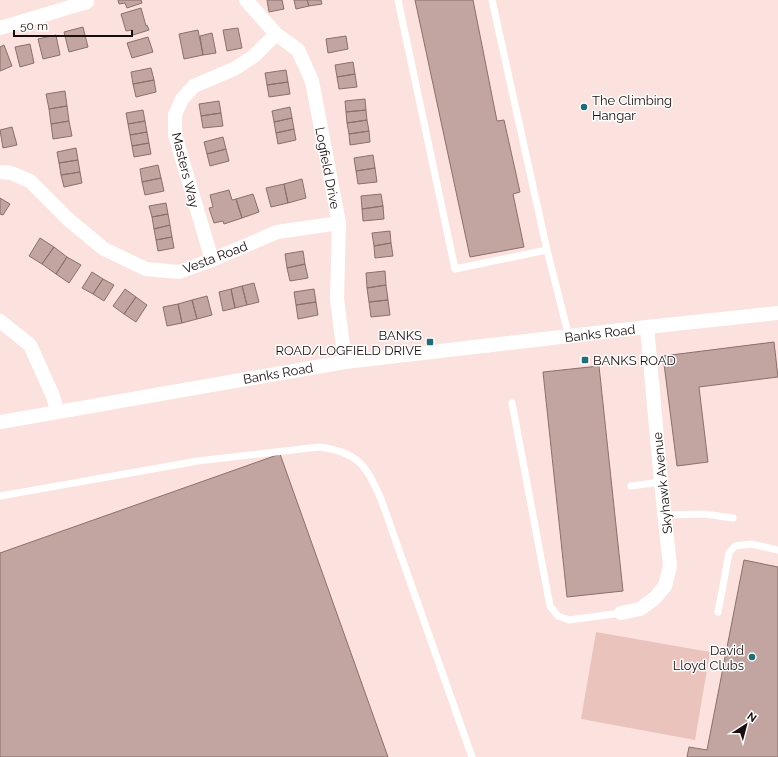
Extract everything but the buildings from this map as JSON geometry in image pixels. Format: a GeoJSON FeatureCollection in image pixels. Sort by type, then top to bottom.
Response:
{"type":"FeatureCollection","features":[{"type":"Feature","properties":{"kind":"street"},"geometry":{"type":"LineString","coordinates":[[0,28],[87,2],[86,0]]}},
{"type":"Feature","properties":{"kind":"street","name":"Logfield Drive"},"geometry":{"type":"LineString","coordinates":[[246,0],[276,34],[298,50],[312,81],[339,223],[337,299],[345,362]]}},
{"type":"Feature","properties":{"kind":"street","name":"Masters Way"},"geometry":{"type":"LineString","coordinates":[[212,260],[175,135],[175,115],[182,99],[194,86],[236,68],[254,56],[276,34]]}},
{"type":"Feature","properties":{"kind":"street","name":"Vesta Road"},"geometry":{"type":"LineString","coordinates":[[0,172],[11,173],[30,181],[69,220],[104,249],[146,269],[179,272],[212,260],[278,232],[339,223]]}},
{"type":"Feature","properties":{"kind":"street","name":"Banks Road"},"geometry":{"type":"LineString","coordinates":[[0,422],[345,362],[778,313]]}},
{"type":"Feature","properties":{"kind":"street"},"geometry":{"type":"LineString","coordinates":[[0,321],[30,345],[54,396],[56,412]]}},
{"type":"Feature","properties":{"kind":"street","name":"Skyhawk Avenue"},"geometry":{"type":"LineString","coordinates":[[621,613],[640,609],[655,598],[665,586],[670,566],[647,327]]}},
{"type":"Feature","properties":{"kind":"lane"},"geometry":{"type":"LineString","coordinates":[[398,0],[455,269],[547,250]]}},
{"type":"Feature","properties":{"kind":"lane"},"geometry":{"type":"LineString","coordinates":[[492,0],[547,250],[569,337]]}},
{"type":"Feature","properties":{"kind":"lane"},"geometry":{"type":"LineString","coordinates":[[512,403],[550,606],[558,616],[569,620],[621,613]]}},
{"type":"Feature","properties":{"kind":"lane"},"geometry":{"type":"LineString","coordinates":[[0,496],[198,461],[319,447],[336,449],[348,454],[362,465],[372,479],[381,500],[472,757]]}},
{"type":"Feature","properties":{"kind":"lane"},"geometry":{"type":"LineString","coordinates":[[630,486],[661,482]]}},
{"type":"Feature","properties":{"kind":"lane"},"geometry":{"type":"LineString","coordinates":[[665,515],[704,514],[733,518]]}},
{"type":"Feature","properties":{"kind":"lane"},"geometry":{"type":"LineString","coordinates":[[718,612],[729,553],[735,546],[751,544],[778,550]]}},
{"type":"Feature","properties":{"kind":"shaded area"},"geometry":{"type":"Polygon","coordinates":[[[596,632],[710,652],[695,740],[581,719],[596,632]]]}},
{"type":"Feature","properties":{"kind":"place","name":"The Climbing Hangar"},"geometry":{"type":"Point","coordinates":[584,107]}},
{"type":"Feature","properties":{"kind":"place","name":"BANKS ROAD/LOGFIELD DRIVE"},"geometry":{"type":"Point","coordinates":[430,342]}},
{"type":"Feature","properties":{"kind":"place","name":"BANKS ROAD"},"geometry":{"type":"Point","coordinates":[585,360]}},
{"type":"Feature","properties":{"kind":"place","name":"David Lloyd Clubs"},"geometry":{"type":"Point","coordinates":[752,657]}}]}
